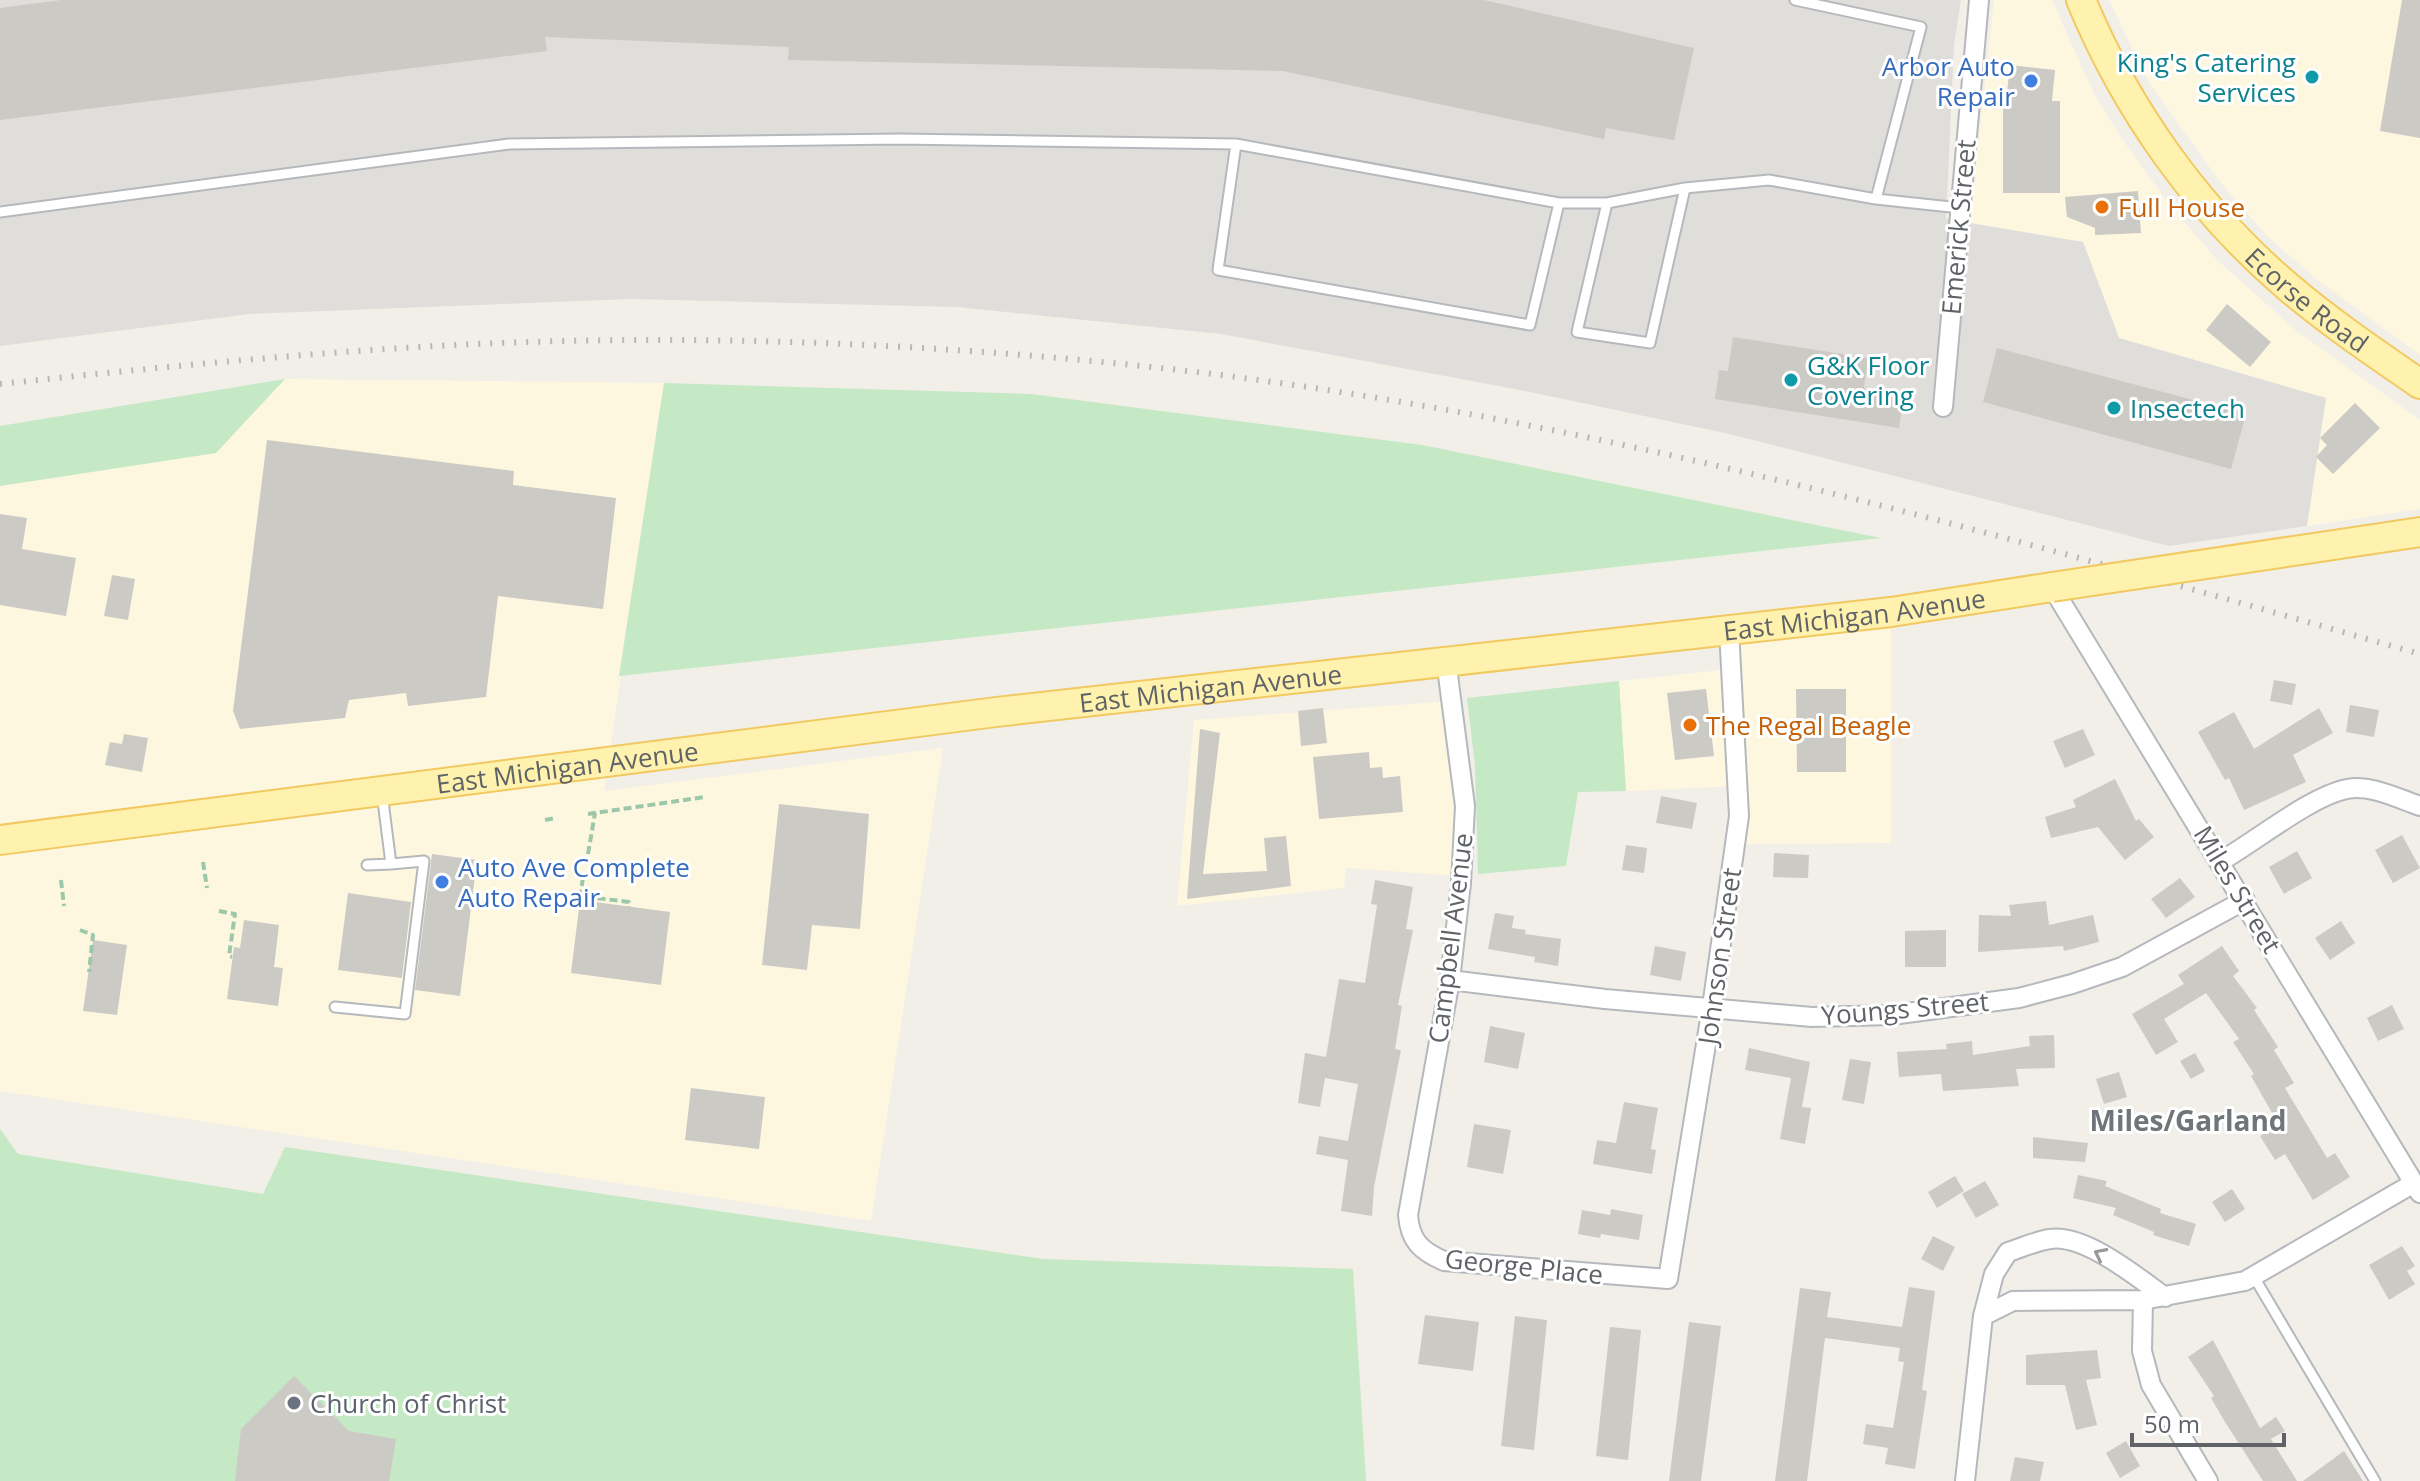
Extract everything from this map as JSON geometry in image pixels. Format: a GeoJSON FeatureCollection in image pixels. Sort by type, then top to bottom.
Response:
{"type":"FeatureCollection","features":[{"type":"Feature","properties":{"kind":"main road","name":"Ecorse Road"},"geometry":{"type":"LineString","coordinates":[[2081,0],[2125,90],[2165,152],[2213,213],[2307,303],[2420,384]]}},
{"type":"Feature","properties":{"kind":"main road","name":"East Michigan Avenue"},"geometry":{"type":"LineString","coordinates":[[0,840],[381,789],[1446,660],[1891,612],[2420,532]]}},
{"type":"Feature","properties":{"kind":"street","name":"Emerick Street"},"geometry":{"type":"LineString","coordinates":[[1943,407],[1979,0]]}},
{"type":"Feature","properties":{"kind":"street","name":"Miles Street"},"geometry":{"type":"LineString","coordinates":[[2052,587],[2245,900],[2417,1188]]}},
{"type":"Feature","properties":{"kind":"street","name":"Johnson Street"},"geometry":{"type":"LineString","coordinates":[[1668,1279],[1739,816],[1729,630]]}},
{"type":"Feature","properties":{"kind":"street","name":"Campbell Avenue"},"geometry":{"type":"LineString","coordinates":[[1408,1215],[1450,980],[1461,883],[1465,806],[1446,660]]}},
{"type":"Feature","properties":{"kind":"street"},"geometry":{"type":"LineString","coordinates":[[2221,861],[2326,797],[2349,788],[2380,792],[2420,806]]}},
{"type":"Feature","properties":{"kind":"street","name":"Youngs Street"},"geometry":{"type":"LineString","coordinates":[[1450,980],[1605,999],[1812,1017],[1892,1015],[2019,998],[2122,967],[2245,900]]}},
{"type":"Feature","properties":{"kind":"street"},"geometry":{"type":"LineString","coordinates":[[1983,1316],[2013,1301],[2143,1300],[2254,1277],[2417,1188]]}},
{"type":"Feature","properties":{"kind":"street","name":"George Place"},"geometry":{"type":"LineString","coordinates":[[1408,1215],[1409,1234],[1424,1252],[1444,1261],[1668,1279]]}},
{"type":"Feature","properties":{"kind":"street"},"geometry":{"type":"LineString","coordinates":[[1965,1481],[1983,1316],[1994,1274],[2008,1252],[2052,1239],[2084,1246],[2113,1261],[2165,1297]]}},
{"type":"Feature","properties":{"kind":"street"},"geometry":{"type":"LineString","coordinates":[[2143,1300],[2142,1351],[2151,1385],[2208,1481]]}},
{"type":"Feature","properties":{"kind":"lane"},"geometry":{"type":"LineString","coordinates":[[1795,0],[1921,27],[1876,199]]}},
{"type":"Feature","properties":{"kind":"lane"},"geometry":{"type":"LineString","coordinates":[[0,212],[509,144],[900,139],[1236,144],[1559,203],[1607,203],[1685,188],[1769,180],[1876,199],[1960,208]]}},
{"type":"Feature","properties":{"kind":"lane"},"geometry":{"type":"LineString","coordinates":[[1236,144],[1218,270],[1530,325],[1559,203]]}},
{"type":"Feature","properties":{"kind":"lane"},"geometry":{"type":"LineString","coordinates":[[1607,203],[1577,332],[1650,343],[1685,188]]}},
{"type":"Feature","properties":{"kind":"lane"},"geometry":{"type":"LineString","coordinates":[[381,789],[391,864]]}},
{"type":"Feature","properties":{"kind":"lane"},"geometry":{"type":"LineString","coordinates":[[335,1007],[405,1014],[424,861],[367,865]]}},
{"type":"Feature","properties":{"kind":"lane"},"geometry":{"type":"LineString","coordinates":[[2254,1277],[2375,1481]]}},
{"type":"Feature","properties":{"kind":"path"},"geometry":{"type":"LineString","coordinates":[[588,814],[705,797]]}},
{"type":"Feature","properties":{"kind":"path"},"geometry":{"type":"LineString","coordinates":[[588,854],[595,813]]}},
{"type":"Feature","properties":{"kind":"path"},"geometry":{"type":"LineString","coordinates":[[545,820],[555,818]]}},
{"type":"Feature","properties":{"kind":"path"},"geometry":{"type":"LineString","coordinates":[[203,862],[207,888]]}},
{"type":"Feature","properties":{"kind":"path"},"geometry":{"type":"LineString","coordinates":[[583,878],[580,896],[629,902],[629,907]]}},
{"type":"Feature","properties":{"kind":"path"},"geometry":{"type":"LineString","coordinates":[[61,880],[64,906]]}},
{"type":"Feature","properties":{"kind":"path"},"geometry":{"type":"LineString","coordinates":[[219,911],[235,914],[229,956],[232,957]]}},
{"type":"Feature","properties":{"kind":"path"},"geometry":{"type":"LineString","coordinates":[[80,930],[93,935],[89,972]]}},
{"type":"Feature","properties":{"kind":"shaded area"},"geometry":{"type":"Polygon","coordinates":[[[0,0],[1961,0],[1954,45],[1946,219],[2083,242],[2119,338],[2326,398],[2307,526],[2169,546],[1730,434],[1525,391],[1221,334],[957,307],[631,299],[249,314],[0,346],[0,0]]]}},
{"type":"Feature","properties":{"kind":"shaded area"},"geometry":{"type":"Polygon","coordinates":[[[1994,0],[2052,0],[2094,94],[2120,136],[2168,203],[2217,260],[2294,329],[2420,420],[2420,509],[2307,526],[2326,398],[2119,338],[2083,242],[1970,223],[1994,0]]]}},
{"type":"Feature","properties":{"kind":"shaded area"},"geometry":{"type":"Polygon","coordinates":[[[2109,0],[2420,0],[2420,355],[2319,281],[2269,238],[2221,183],[2150,84],[2109,0]]]}},
{"type":"Feature","properties":{"kind":"shaded area"},"geometry":{"type":"Polygon","coordinates":[[[285,379],[664,383],[604,791],[943,748],[871,1221],[0,1091],[0,486],[216,453],[285,379]]]}},
{"type":"Feature","properties":{"kind":"shaded area"},"geometry":{"type":"Polygon","coordinates":[[[1891,614],[1891,843],[1735,844],[1739,786],[1626,791],[1619,681],[1732,669],[1729,630],[1891,614]]]}},
{"type":"Feature","properties":{"kind":"shaded area"},"geometry":{"type":"Polygon","coordinates":[[[1451,701],[1461,876],[1346,868],[1344,888],[1177,906],[1194,720],[1451,701]]]}},
{"type":"Feature","properties":{"kind":"green space"},"geometry":{"type":"Polygon","coordinates":[[[285,379],[216,453],[0,486],[0,426],[285,379]]]}},
{"type":"Feature","properties":{"kind":"green space"},"geometry":{"type":"Polygon","coordinates":[[[664,383],[1031,394],[1422,445],[1881,538],[619,676],[664,383]]]}},
{"type":"Feature","properties":{"kind":"green space"},"geometry":{"type":"Polygon","coordinates":[[[1619,681],[1626,791],[1578,792],[1566,866],[1478,874],[1475,765],[1467,698],[1619,681]]]}},
{"type":"Feature","properties":{"kind":"green space"},"geometry":{"type":"Polygon","coordinates":[[[0,1129],[18,1154],[263,1194],[285,1147],[1043,1259],[1353,1269],[1366,1481],[0,1481],[0,1129]]]}},
{"type":"Feature","properties":{"kind":"building"},"geometry":{"type":"Polygon","coordinates":[[[61,0],[1484,0],[1694,48],[1674,140],[1606,128],[1604,139],[1283,71],[788,60],[789,47],[545,37],[547,51],[0,120],[0,8],[61,0]]]}},
{"type":"Feature","properties":{"kind":"building"},"geometry":{"type":"Polygon","coordinates":[[[2402,0],[2420,0],[2420,138],[2380,131],[2402,0]]]}},
{"type":"Feature","properties":{"kind":"building"},"geometry":{"type":"Polygon","coordinates":[[[2010,65],[2055,70],[2052,101],[2060,101],[2060,193],[2003,193],[2003,101],[2006,101],[2010,65]]]}},
{"type":"Feature","properties":{"kind":"building","name":"Full House"},"geometry":{"type":"Polygon","coordinates":[[[2138,191],[2141,233],[2095,235],[2095,228],[2067,217],[2065,197],[2138,191]]]}},
{"type":"Feature","properties":{"kind":"building"},"geometry":{"type":"Polygon","coordinates":[[[2227,304],[2271,342],[2250,367],[2206,330],[2227,304]]]}},
{"type":"Feature","properties":{"kind":"building","name":"G&K Floor Covering"},"geometry":{"type":"Polygon","coordinates":[[[1733,337],[1868,358],[1864,388],[1904,394],[1899,428],[1715,399],[1719,370],[1728,371],[1733,337]]]}},
{"type":"Feature","properties":{"kind":"building","name":"Insectech"},"geometry":{"type":"Polygon","coordinates":[[[1997,348],[2246,414],[2231,469],[1983,402],[1997,348]]]}},
{"type":"Feature","properties":{"kind":"building"},"geometry":{"type":"Polygon","coordinates":[[[2355,403],[2380,428],[2333,474],[2316,457],[2327,445],[2320,438],[2355,403]]]}},
{"type":"Feature","properties":{"kind":"building"},"geometry":{"type":"Polygon","coordinates":[[[267,440],[514,471],[513,485],[616,498],[603,609],[498,596],[486,697],[408,706],[406,693],[349,700],[345,718],[240,729],[233,711],[267,440]]]}},
{"type":"Feature","properties":{"kind":"building"},"geometry":{"type":"Polygon","coordinates":[[[0,514],[27,518],[22,549],[76,558],[66,616],[0,605],[0,514]]]}},
{"type":"Feature","properties":{"kind":"building"},"geometry":{"type":"Polygon","coordinates":[[[112,575],[135,579],[128,620],[104,616],[112,575]]]}},
{"type":"Feature","properties":{"kind":"building"},"geometry":{"type":"Polygon","coordinates":[[[2274,680],[2296,684],[2292,705],[2270,701],[2274,680]]]}},
{"type":"Feature","properties":{"kind":"building","name":"The Regal Beagle"},"geometry":{"type":"Polygon","coordinates":[[[1706,689],[1714,756],[1675,760],[1667,693],[1706,689]]]}},
{"type":"Feature","properties":{"kind":"building"},"geometry":{"type":"Polygon","coordinates":[[[1796,689],[1846,689],[1846,772],[1797,772],[1796,689]]]}},
{"type":"Feature","properties":{"kind":"building"},"geometry":{"type":"Polygon","coordinates":[[[2350,705],[2379,710],[2374,737],[2346,732],[2350,705]]]}},
{"type":"Feature","properties":{"kind":"building"},"geometry":{"type":"Polygon","coordinates":[[[1323,708],[1327,743],[1301,746],[1298,711],[1323,708]]]}},
{"type":"Feature","properties":{"kind":"building"},"geometry":{"type":"Polygon","coordinates":[[[2319,708],[2333,733],[2293,755],[2306,782],[2244,810],[2229,778],[2225,780],[2198,732],[2234,712],[2254,749],[2319,708]]]}},
{"type":"Feature","properties":{"kind":"building"},"geometry":{"type":"Polygon","coordinates":[[[1200,729],[1220,733],[1203,874],[1267,871],[1264,838],[1286,836],[1291,886],[1187,899],[1200,729]]]}},
{"type":"Feature","properties":{"kind":"building"},"geometry":{"type":"Polygon","coordinates":[[[2083,729],[2095,755],[2065,768],[2053,741],[2083,729]]]}},
{"type":"Feature","properties":{"kind":"building"},"geometry":{"type":"Polygon","coordinates":[[[124,734],[148,738],[142,772],[105,765],[110,742],[122,744],[124,734]]]}},
{"type":"Feature","properties":{"kind":"building"},"geometry":{"type":"Polygon","coordinates":[[[1369,752],[1370,768],[1382,767],[1383,778],[1400,776],[1403,812],[1319,819],[1313,757],[1369,752]]]}},
{"type":"Feature","properties":{"kind":"building"},"geometry":{"type":"Polygon","coordinates":[[[2115,779],[2136,821],[2139,819],[2154,837],[2125,860],[2098,827],[2051,838],[2045,817],[2076,807],[2073,800],[2115,779]]]}},
{"type":"Feature","properties":{"kind":"building"},"geometry":{"type":"Polygon","coordinates":[[[1661,796],[1697,803],[1692,829],[1656,823],[1661,796]]]}},
{"type":"Feature","properties":{"kind":"building"},"geometry":{"type":"Polygon","coordinates":[[[779,804],[869,814],[860,929],[812,925],[807,970],[762,965],[779,804]]]}},
{"type":"Feature","properties":{"kind":"building"},"geometry":{"type":"Polygon","coordinates":[[[2402,835],[2420,868],[2393,883],[2375,850],[2402,835]]]}},
{"type":"Feature","properties":{"kind":"building"},"geometry":{"type":"Polygon","coordinates":[[[1626,845],[1647,848],[1644,873],[1622,870],[1626,845]]]}},
{"type":"Feature","properties":{"kind":"building"},"geometry":{"type":"Polygon","coordinates":[[[2297,851],[2312,878],[2284,894],[2269,867],[2297,851]]]}},
{"type":"Feature","properties":{"kind":"building"},"geometry":{"type":"Polygon","coordinates":[[[1774,853],[1809,855],[1808,878],[1773,877],[1774,853]]]}},
{"type":"Feature","properties":{"kind":"building"},"geometry":{"type":"Polygon","coordinates":[[[432,854],[477,860],[460,996],[415,990],[432,854]]]}},
{"type":"Feature","properties":{"kind":"building"},"geometry":{"type":"Polygon","coordinates":[[[2180,878],[2195,897],[2166,918],[2151,899],[2180,878]]]}},
{"type":"Feature","properties":{"kind":"building"},"geometry":{"type":"Polygon","coordinates":[[[1375,880],[1413,887],[1406,929],[1413,930],[1398,1005],[1402,1006],[1395,1049],[1401,1050],[1374,1187],[1372,1216],[1341,1211],[1348,1160],[1316,1154],[1319,1136],[1348,1141],[1358,1084],[1325,1078],[1320,1107],[1298,1103],[1305,1053],[1326,1057],[1339,979],[1365,983],[1377,905],[1371,904],[1375,880]]]}},
{"type":"Feature","properties":{"kind":"building"},"geometry":{"type":"Polygon","coordinates":[[[348,893],[411,902],[402,978],[338,970],[348,893]]]}},
{"type":"Feature","properties":{"kind":"building"},"geometry":{"type":"Polygon","coordinates":[[[580,900],[670,912],[661,985],[571,973],[580,900]]]}},
{"type":"Feature","properties":{"kind":"building"},"geometry":{"type":"Polygon","coordinates":[[[2046,901],[2049,925],[2093,915],[2099,942],[2064,951],[2063,946],[1978,952],[1979,915],[2011,916],[2009,905],[2046,901]]]}},
{"type":"Feature","properties":{"kind":"building"},"geometry":{"type":"Polygon","coordinates":[[[1495,913],[1514,916],[1512,928],[1526,930],[1525,934],[1561,939],[1558,966],[1534,962],[1535,957],[1488,949],[1495,913]]]}},
{"type":"Feature","properties":{"kind":"building"},"geometry":{"type":"Polygon","coordinates":[[[244,920],[279,925],[274,967],[283,968],[278,1006],[227,999],[234,947],[240,948],[244,920]]]}},
{"type":"Feature","properties":{"kind":"building"},"geometry":{"type":"Polygon","coordinates":[[[2341,921],[2355,943],[2330,960],[2315,938],[2341,921]]]}},
{"type":"Feature","properties":{"kind":"building"},"geometry":{"type":"Polygon","coordinates":[[[1946,930],[1946,967],[1905,967],[1905,931],[1946,930]]]}},
{"type":"Feature","properties":{"kind":"building"},"geometry":{"type":"Polygon","coordinates":[[[93,940],[127,945],[117,1015],[83,1011],[93,940]]]}},
{"type":"Feature","properties":{"kind":"building"},"geometry":{"type":"Polygon","coordinates":[[[1655,946],[1686,952],[1681,981],[1650,975],[1655,946]]]}},
{"type":"Feature","properties":{"kind":"building"},"geometry":{"type":"Polygon","coordinates":[[[2222,946],[2239,971],[2233,976],[2257,1008],[2254,1010],[2278,1047],[2274,1050],[2294,1083],[2285,1088],[2327,1158],[2335,1153],[2350,1177],[2313,1200],[2285,1154],[2275,1160],[2260,1136],[2279,1125],[2251,1076],[2254,1074],[2233,1042],[2239,1039],[2206,993],[2164,1019],[2178,1042],[2156,1055],[2132,1014],[2184,984],[2178,975],[2222,946]]]}},
{"type":"Feature","properties":{"kind":"building"},"geometry":{"type":"Polygon","coordinates":[[[2392,1005],[2404,1029],[2378,1041],[2367,1018],[2392,1005]]]}},
{"type":"Feature","properties":{"kind":"building"},"geometry":{"type":"Polygon","coordinates":[[[1490,1026],[1525,1033],[1518,1069],[1484,1062],[1490,1026]]]}},
{"type":"Feature","properties":{"kind":"building"},"geometry":{"type":"Polygon","coordinates":[[[2054,1035],[2055,1068],[2016,1069],[2019,1086],[1943,1091],[1941,1074],[1899,1077],[1897,1052],[1947,1049],[1946,1044],[1972,1041],[1973,1055],[2030,1046],[2029,1036],[2054,1035]]]}},
{"type":"Feature","properties":{"kind":"building"},"geometry":{"type":"Polygon","coordinates":[[[1749,1048],[1810,1062],[1802,1107],[1811,1108],[1805,1144],[1780,1139],[1791,1078],[1745,1070],[1749,1048]]]}},
{"type":"Feature","properties":{"kind":"building"},"geometry":{"type":"Polygon","coordinates":[[[2195,1053],[2205,1071],[2191,1079],[2180,1061],[2195,1053]]]}},
{"type":"Feature","properties":{"kind":"building"},"geometry":{"type":"Polygon","coordinates":[[[1850,1059],[1871,1062],[1864,1104],[1842,1100],[1850,1059]]]}},
{"type":"Feature","properties":{"kind":"building"},"geometry":{"type":"Polygon","coordinates":[[[2119,1072],[2127,1097],[2104,1104],[2096,1079],[2119,1072]]]}},
{"type":"Feature","properties":{"kind":"building"},"geometry":{"type":"Polygon","coordinates":[[[691,1088],[765,1097],[759,1149],[685,1140],[691,1088]]]}},
{"type":"Feature","properties":{"kind":"building"},"geometry":{"type":"Polygon","coordinates":[[[1624,1102],[1658,1108],[1651,1149],[1656,1150],[1652,1174],[1593,1164],[1597,1140],[1616,1143],[1624,1102]]]}},
{"type":"Feature","properties":{"kind":"building"},"geometry":{"type":"Polygon","coordinates":[[[1474,1124],[1511,1130],[1503,1174],[1467,1167],[1474,1124]]]}},
{"type":"Feature","properties":{"kind":"building"},"geometry":{"type":"Polygon","coordinates":[[[2033,1137],[2088,1143],[2085,1162],[2033,1158],[2033,1137]]]}},
{"type":"Feature","properties":{"kind":"building"},"geometry":{"type":"Polygon","coordinates":[[[2078,1175],[2107,1181],[2105,1186],[2161,1209],[2160,1213],[2196,1224],[2189,1246],[2153,1235],[2154,1232],[2113,1215],[2116,1208],[2073,1198],[2078,1175]]]}},
{"type":"Feature","properties":{"kind":"building"},"geometry":{"type":"Polygon","coordinates":[[[1955,1176],[1964,1191],[1937,1208],[1928,1192],[1955,1176]]]}},
{"type":"Feature","properties":{"kind":"building"},"geometry":{"type":"Polygon","coordinates":[[[1985,1181],[1999,1205],[1976,1218],[1962,1194],[1985,1181]]]}},
{"type":"Feature","properties":{"kind":"building"},"geometry":{"type":"Polygon","coordinates":[[[2232,1189],[2245,1209],[2225,1222],[2212,1202],[2232,1189]]]}},
{"type":"Feature","properties":{"kind":"building"},"geometry":{"type":"Polygon","coordinates":[[[1611,1209],[1643,1215],[1639,1240],[1578,1234],[1582,1210],[1610,1215],[1611,1209]]]}},
{"type":"Feature","properties":{"kind":"building"},"geometry":{"type":"Polygon","coordinates":[[[1933,1236],[1955,1247],[1943,1271],[1921,1259],[1933,1236]]]}},
{"type":"Feature","properties":{"kind":"building"},"geometry":{"type":"Polygon","coordinates":[[[2402,1246],[2415,1266],[2407,1271],[2415,1284],[2389,1300],[2369,1265],[2402,1246]]]}},
{"type":"Feature","properties":{"kind":"building"},"geometry":{"type":"Polygon","coordinates":[[[1909,1287],[1935,1291],[1922,1390],[1927,1391],[1915,1469],[1885,1464],[1888,1448],[1863,1444],[1866,1424],[1893,1428],[1904,1362],[1898,1361],[1900,1348],[1825,1338],[1807,1481],[1775,1481],[1800,1288],[1831,1292],[1827,1317],[1902,1327],[1909,1287]]]}},
{"type":"Feature","properties":{"kind":"building"},"geometry":{"type":"Polygon","coordinates":[[[1425,1315],[1479,1322],[1473,1371],[1418,1364],[1425,1315]]]}},
{"type":"Feature","properties":{"kind":"building"},"geometry":{"type":"Polygon","coordinates":[[[1515,1316],[1547,1320],[1534,1450],[1501,1446],[1515,1316]]]}},
{"type":"Feature","properties":{"kind":"building"},"geometry":{"type":"Polygon","coordinates":[[[1689,1322],[1721,1326],[1701,1481],[1669,1481],[1689,1322]]]}},
{"type":"Feature","properties":{"kind":"building"},"geometry":{"type":"Polygon","coordinates":[[[1610,1327],[1641,1330],[1628,1460],[1596,1456],[1610,1327]]]}},
{"type":"Feature","properties":{"kind":"building"},"geometry":{"type":"Polygon","coordinates":[[[2213,1340],[2260,1428],[2276,1417],[2285,1431],[2271,1439],[2297,1481],[2263,1481],[2225,1422],[2211,1398],[2214,1396],[2188,1357],[2213,1340]]]}},
{"type":"Feature","properties":{"kind":"building"},"geometry":{"type":"Polygon","coordinates":[[[2097,1350],[2101,1378],[2086,1380],[2097,1425],[2076,1430],[2065,1385],[2026,1385],[2026,1355],[2097,1350]]]}},
{"type":"Feature","properties":{"kind":"building","name":"Church of Christ"},"geometry":{"type":"Polygon","coordinates":[[[294,1376],[349,1431],[396,1439],[389,1481],[235,1481],[241,1429],[294,1376]]]}},
{"type":"Feature","properties":{"kind":"building"},"geometry":{"type":"Polygon","coordinates":[[[2126,1441],[2140,1466],[2120,1478],[2106,1453],[2126,1441]]]}},
{"type":"Feature","properties":{"kind":"building"},"geometry":{"type":"Polygon","coordinates":[[[2344,1451],[2363,1481],[2303,1481],[2344,1451]]]}},
{"type":"Feature","properties":{"kind":"building"},"geometry":{"type":"Polygon","coordinates":[[[2015,1457],[2044,1462],[2040,1481],[2010,1481],[2015,1457]]]}},
{"type":"Feature","properties":{"kind":"railway"},"geometry":{"type":"LineString","coordinates":[[0,384],[341,352],[634,340],[903,347],[1170,369],[1329,390],[1487,417],[1644,449],[1956,525],[2420,654]]}},
{"type":"Feature","properties":{"kind":"place","name":"King's Catering Services"},"geometry":{"type":"Point","coordinates":[2312,77]}},
{"type":"Feature","properties":{"kind":"place","name":"Arbor Auto Repair"},"geometry":{"type":"Point","coordinates":[2031,81]}},
{"type":"Feature","properties":{"kind":"place","name":"Full House"},"geometry":{"type":"Point","coordinates":[2102,207]}},
{"type":"Feature","properties":{"kind":"place","name":"G&K Floor Covering"},"geometry":{"type":"Point","coordinates":[1791,380]}},
{"type":"Feature","properties":{"kind":"place","name":"Insectech"},"geometry":{"type":"Point","coordinates":[2114,408]}},
{"type":"Feature","properties":{"kind":"place","name":"The Regal Beagle"},"geometry":{"type":"Point","coordinates":[1690,725]}},
{"type":"Feature","properties":{"kind":"place","name":"Auto Ave Complete Auto Repair"},"geometry":{"type":"Point","coordinates":[442,882]}},
{"type":"Feature","properties":{"kind":"place","name":"Church of Christ"},"geometry":{"type":"Point","coordinates":[294,1403]}},
{"type":"Feature","properties":{"kind":"district","name":"Miles/Garland"},"geometry":{"type":"Point","coordinates":[2188,1120]}}]}
